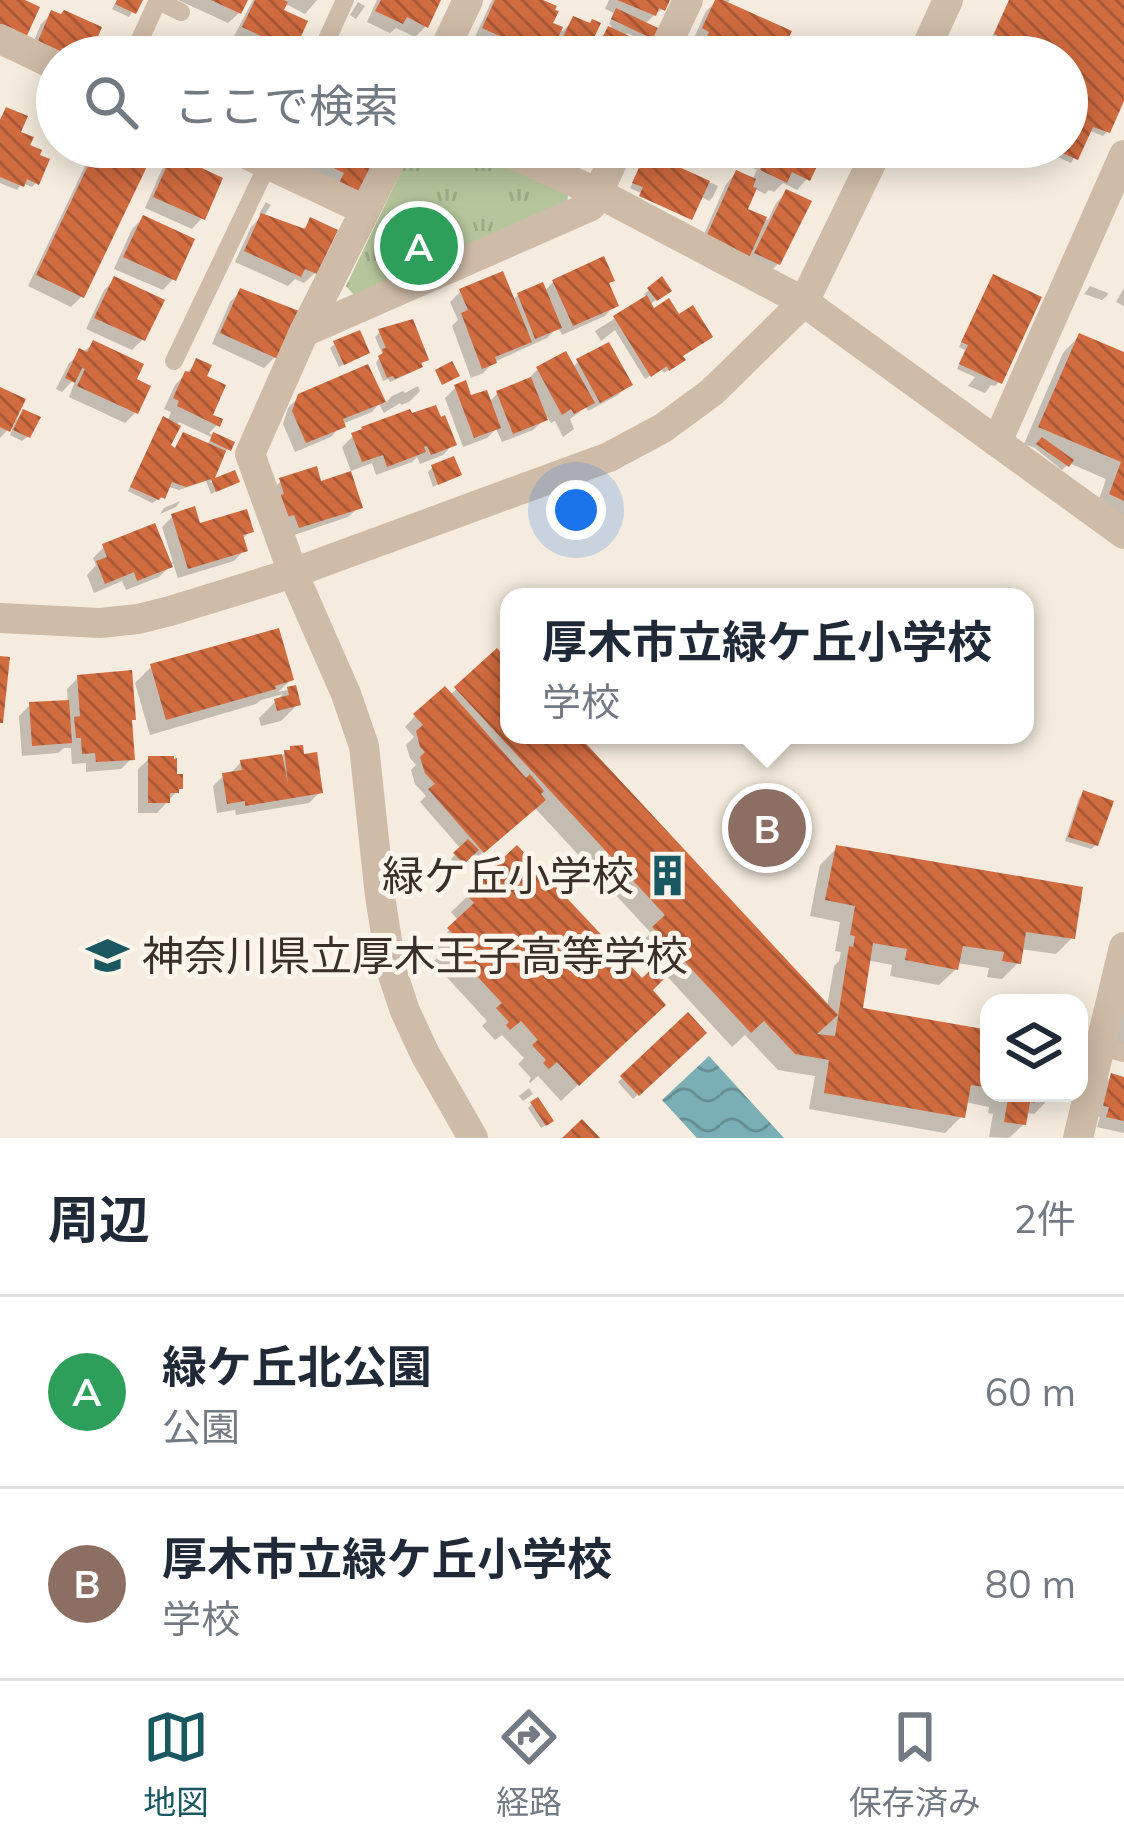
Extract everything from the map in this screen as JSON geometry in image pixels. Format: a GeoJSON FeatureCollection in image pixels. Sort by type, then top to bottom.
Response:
{"type":"FeatureCollection","features":[{"type":"Feature","properties":{"kind":"street"},"geometry":{"type":"LineString","coordinates":[[452,36],[468,0]]}},
{"type":"Feature","properties":{"kind":"street"},"geometry":{"type":"LineString","coordinates":[[671,36],[688,0]]}},
{"type":"Feature","properties":{"kind":"street"},"geometry":{"type":"LineString","coordinates":[[932,36],[948,0]]}},
{"type":"Feature","properties":{"kind":"street"},"geometry":{"type":"LineString","coordinates":[[0,39],[36,56]]}},
{"type":"Feature","properties":{"kind":"street"},"geometry":{"type":"LineString","coordinates":[[997,442],[1124,155]]}},
{"type":"Feature","properties":{"kind":"street"},"geometry":{"type":"LineString","coordinates":[[293,168],[365,210]]}},
{"type":"Feature","properties":{"kind":"street"},"geometry":{"type":"LineString","coordinates":[[386,168],[304,332],[250,454],[364,746],[392,971],[425,1054],[472,1138]]}},
{"type":"Feature","properties":{"kind":"street"},"geometry":{"type":"LineString","coordinates":[[543,168],[804,302],[1124,534]]}},
{"type":"Feature","properties":{"kind":"street"},"geometry":{"type":"LineString","coordinates":[[304,332],[592,206],[609,168]]}},
{"type":"Feature","properties":{"kind":"street"},"geometry":{"type":"LineString","coordinates":[[0,617],[100,623],[138,619],[293,573],[610,457],[663,428],[712,392],[804,302],[869,168]]}},
{"type":"Feature","properties":{"kind":"street"},"geometry":{"type":"LineString","coordinates":[[1078,1138],[1112,1050],[1124,947]]}},
{"type":"Feature","properties":{"kind":"lane"},"geometry":{"type":"LineString","coordinates":[[329,36],[345,0]]}},
{"type":"Feature","properties":{"kind":"lane"},"geometry":{"type":"LineString","coordinates":[[141,36],[158,1],[181,12]]}},
{"type":"Feature","properties":{"kind":"lane"},"geometry":{"type":"LineString","coordinates":[[174,361],[266,168]]}},
{"type":"Feature","properties":{"kind":"green space"},"geometry":{"type":"Polygon","coordinates":[[[403,168],[512,168],[568,194],[567,206],[354,295],[346,286],[403,168]]]}},
{"type":"Feature","properties":{"kind":"water"},"geometry":{"type":"Polygon","coordinates":[[[709,1056],[784,1138],[697,1138],[662,1100],[709,1056]]]}},
{"type":"Feature","properties":{"kind":"building"},"geometry":{"type":"Polygon","coordinates":[[[0,0],[25,0],[40,7],[25,40],[0,28],[0,0]]]}},
{"type":"Feature","properties":{"kind":"building"},"geometry":{"type":"Polygon","coordinates":[[[117,0],[143,0],[136,14],[115,4],[117,0]]]}},
{"type":"Feature","properties":{"kind":"building"},"geometry":{"type":"Polygon","coordinates":[[[211,0],[248,0],[241,14],[211,0]]]}},
{"type":"Feature","properties":{"kind":"building"},"geometry":{"type":"Polygon","coordinates":[[[255,0],[284,0],[288,2],[284,10],[308,21],[301,36],[261,36],[242,27],[255,0]]]}},
{"type":"Feature","properties":{"kind":"building"},"geometry":{"type":"Polygon","coordinates":[[[381,0],[441,0],[428,28],[407,17],[403,24],[375,11],[381,0]]]}},
{"type":"Feature","properties":{"kind":"building"},"geometry":{"type":"Polygon","coordinates":[[[495,0],[543,0],[557,6],[553,23],[563,27],[559,36],[500,36],[482,28],[495,0]]]}},
{"type":"Feature","properties":{"kind":"building"},"geometry":{"type":"Polygon","coordinates":[[[617,0],[670,0],[656,16],[617,0]]]}},
{"type":"Feature","properties":{"kind":"building"},"geometry":{"type":"Polygon","coordinates":[[[715,0],[723,0],[792,31],[790,36],[707,36],[709,32],[702,28],[715,0]]]}},
{"type":"Feature","properties":{"kind":"building"},"geometry":{"type":"Polygon","coordinates":[[[1009,0],[1124,0],[1124,101],[1110,133],[1093,127],[1088,138],[1088,36],[994,34],[1009,0]]]}},
{"type":"Feature","properties":{"kind":"building"},"geometry":{"type":"Polygon","coordinates":[[[616,8],[658,28],[654,36],[647,36],[611,19],[616,8]]]}},
{"type":"Feature","properties":{"kind":"building"},"geometry":{"type":"Polygon","coordinates":[[[51,10],[61,14],[64,10],[102,27],[98,36],[40,36],[51,10]]]}},
{"type":"Feature","properties":{"kind":"building"},"geometry":{"type":"Polygon","coordinates":[[[573,16],[601,23],[595,36],[563,36],[573,16]]]}},
{"type":"Feature","properties":{"kind":"building"},"geometry":{"type":"Polygon","coordinates":[[[608,26],[629,36],[603,36],[608,26]]]}},
{"type":"Feature","properties":{"kind":"building"},"geometry":{"type":"Polygon","coordinates":[[[6,107],[28,116],[21,132],[34,137],[30,145],[36,148],[36,168],[46,168],[39,185],[27,179],[24,187],[0,177],[0,120],[6,107]]]}},
{"type":"Feature","properties":{"kind":"building"},"geometry":{"type":"Polygon","coordinates":[[[87,168],[146,168],[84,298],[36,275],[87,168]]]}},
{"type":"Feature","properties":{"kind":"building"},"geometry":{"type":"Polygon","coordinates":[[[166,168],[202,168],[223,178],[205,220],[153,197],[166,168]]]}},
{"type":"Feature","properties":{"kind":"building"},"geometry":{"type":"Polygon","coordinates":[[[334,168],[371,168],[357,197],[337,187],[344,173],[334,168]]]}},
{"type":"Feature","properties":{"kind":"building"},"geometry":{"type":"Polygon","coordinates":[[[639,168],[681,168],[710,181],[692,220],[639,196],[643,187],[632,183],[639,168]]]}},
{"type":"Feature","properties":{"kind":"building"},"geometry":{"type":"Polygon","coordinates":[[[816,168],[810,181],[792,172],[787,183],[760,170],[816,168]]]}},
{"type":"Feature","properties":{"kind":"building"},"geometry":{"type":"Polygon","coordinates":[[[736,170],[756,179],[748,209],[767,217],[749,258],[705,239],[736,170]]]}},
{"type":"Feature","properties":{"kind":"building"},"geometry":{"type":"Polygon","coordinates":[[[786,189],[812,201],[780,265],[754,253],[786,189]]]}},
{"type":"Feature","properties":{"kind":"building"},"geometry":{"type":"Polygon","coordinates":[[[261,213],[305,229],[310,217],[338,230],[317,274],[305,269],[301,277],[244,251],[261,213]]]}},
{"type":"Feature","properties":{"kind":"building"},"geometry":{"type":"Polygon","coordinates":[[[143,215],[195,239],[176,281],[123,257],[143,215]]]}},
{"type":"Feature","properties":{"kind":"building"},"geometry":{"type":"Polygon","coordinates":[[[604,256],[619,306],[573,326],[552,280],[604,256]]]}},
{"type":"Feature","properties":{"kind":"building"},"geometry":{"type":"Polygon","coordinates":[[[503,271],[532,342],[495,357],[497,363],[482,369],[461,313],[468,310],[459,289],[503,271]]]}},
{"type":"Feature","properties":{"kind":"building"},"geometry":{"type":"Polygon","coordinates":[[[993,274],[1042,297],[1002,384],[959,364],[968,345],[961,342],[993,274]]]}},
{"type":"Feature","properties":{"kind":"building"},"geometry":{"type":"Polygon","coordinates":[[[114,276],[165,300],[145,341],[94,318],[114,276]]]}},
{"type":"Feature","properties":{"kind":"building"},"geometry":{"type":"Polygon","coordinates":[[[662,276],[672,291],[657,301],[647,288],[662,276]]]}},
{"type":"Feature","properties":{"kind":"building"},"geometry":{"type":"Polygon","coordinates":[[[543,282],[562,328],[535,339],[517,293],[543,282]]]}},
{"type":"Feature","properties":{"kind":"building"},"geometry":{"type":"Polygon","coordinates":[[[240,288],[299,311],[278,359],[220,333],[240,288]]]}},
{"type":"Feature","properties":{"kind":"building"},"geometry":{"type":"Polygon","coordinates":[[[647,295],[654,308],[669,298],[679,314],[693,305],[713,337],[669,371],[667,366],[651,377],[613,316],[647,295]]]}},
{"type":"Feature","properties":{"kind":"building"},"geometry":{"type":"Polygon","coordinates":[[[413,319],[429,360],[395,379],[387,378],[378,356],[386,348],[378,329],[413,319]]]}},
{"type":"Feature","properties":{"kind":"building"},"geometry":{"type":"Polygon","coordinates":[[[360,330],[370,353],[344,365],[333,341],[360,330]]]}},
{"type":"Feature","properties":{"kind":"building"},"geometry":{"type":"Polygon","coordinates":[[[1079,333],[1124,352],[1124,501],[1109,494],[1121,462],[1038,427],[1079,333]]]}},
{"type":"Feature","properties":{"kind":"building"},"geometry":{"type":"Polygon","coordinates":[[[93,340],[144,364],[137,379],[151,386],[138,414],[77,386],[85,369],[75,383],[65,378],[79,348],[87,352],[93,340]]]}},
{"type":"Feature","properties":{"kind":"building"},"geometry":{"type":"Polygon","coordinates":[[[609,342],[633,385],[600,403],[576,359],[609,342]]]}},
{"type":"Feature","properties":{"kind":"building"},"geometry":{"type":"Polygon","coordinates":[[[566,351],[595,403],[562,415],[536,367],[566,351]]]}},
{"type":"Feature","properties":{"kind":"building"},"geometry":{"type":"Polygon","coordinates":[[[196,358],[212,365],[207,376],[226,385],[213,415],[223,419],[220,427],[177,406],[179,401],[173,398],[196,358]]]}},
{"type":"Feature","properties":{"kind":"building"},"geometry":{"type":"Polygon","coordinates":[[[452,361],[460,376],[442,385],[435,370],[452,361]]]}},
{"type":"Feature","properties":{"kind":"building"},"geometry":{"type":"Polygon","coordinates":[[[368,364],[386,402],[343,419],[346,427],[306,443],[292,411],[298,394],[368,364]]]}},
{"type":"Feature","properties":{"kind":"building"},"geometry":{"type":"Polygon","coordinates":[[[531,377],[548,420],[513,434],[496,391],[531,377]]]}},
{"type":"Feature","properties":{"kind":"building"},"geometry":{"type":"Polygon","coordinates":[[[466,380],[471,395],[487,390],[501,428],[474,438],[454,385],[466,380]]]}},
{"type":"Feature","properties":{"kind":"building"},"geometry":{"type":"Polygon","coordinates":[[[0,387],[26,399],[10,432],[0,427],[0,387]]]}},
{"type":"Feature","properties":{"kind":"building"},"geometry":{"type":"Polygon","coordinates":[[[436,405],[457,445],[431,455],[427,446],[426,452],[387,467],[383,455],[362,462],[351,433],[410,409],[412,413],[436,405]]]}},
{"type":"Feature","properties":{"kind":"building"},"geometry":{"type":"Polygon","coordinates":[[[23,409],[41,417],[30,438],[13,430],[23,409]]]}},
{"type":"Feature","properties":{"kind":"building"},"geometry":{"type":"Polygon","coordinates":[[[163,416],[181,426],[171,445],[175,448],[183,432],[226,451],[215,478],[235,470],[240,482],[216,492],[211,479],[186,487],[172,482],[165,499],[159,500],[130,487],[163,416]]]}},
{"type":"Feature","properties":{"kind":"building"},"geometry":{"type":"Polygon","coordinates":[[[213,432],[235,442],[231,451],[210,441],[213,432]]]}},
{"type":"Feature","properties":{"kind":"building"},"geometry":{"type":"Polygon","coordinates":[[[1042,437],[1074,460],[1069,467],[1036,444],[1042,437]]]}},
{"type":"Feature","properties":{"kind":"building"},"geometry":{"type":"Polygon","coordinates":[[[454,456],[462,475],[438,485],[431,465],[454,456]]]}},
{"type":"Feature","properties":{"kind":"building"},"geometry":{"type":"Polygon","coordinates":[[[317,466],[321,481],[351,471],[363,508],[299,528],[294,515],[286,517],[279,478],[317,466]]]}},
{"type":"Feature","properties":{"kind":"building"},"geometry":{"type":"Polygon","coordinates":[[[195,506],[200,523],[247,509],[254,532],[243,535],[248,551],[188,569],[171,514],[195,506]]]}},
{"type":"Feature","properties":{"kind":"building"},"geometry":{"type":"Polygon","coordinates":[[[155,523],[173,567],[137,581],[134,572],[105,584],[96,561],[107,557],[102,544],[155,523]]]}},
{"type":"Feature","properties":{"kind":"building"},"geometry":{"type":"Polygon","coordinates":[[[279,628],[294,680],[166,720],[150,664],[279,628]]]}},
{"type":"Feature","properties":{"kind":"building"},"geometry":{"type":"Polygon","coordinates":[[[497,648],[500,652],[500,737],[454,687],[497,648]]]}},
{"type":"Feature","properties":{"kind":"building"},"geometry":{"type":"Polygon","coordinates":[[[0,656],[10,657],[3,723],[0,723],[0,656]]]}},
{"type":"Feature","properties":{"kind":"building"},"geometry":{"type":"Polygon","coordinates":[[[132,670],[135,760],[96,762],[95,753],[82,754],[81,738],[76,738],[74,717],[80,716],[77,675],[132,670]]]}},
{"type":"Feature","properties":{"kind":"building"},"geometry":{"type":"Polygon","coordinates":[[[296,685],[301,705],[277,711],[274,699],[289,695],[287,687],[296,685]]]}},
{"type":"Feature","properties":{"kind":"building"},"geometry":{"type":"Polygon","coordinates":[[[445,686],[526,778],[530,774],[544,791],[546,800],[484,853],[428,789],[435,784],[420,757],[425,752],[416,731],[423,725],[413,714],[445,686]]]}},
{"type":"Feature","properties":{"kind":"building"},"geometry":{"type":"Polygon","coordinates":[[[69,700],[72,743],[32,746],[29,702],[69,700]]]}},
{"type":"Feature","properties":{"kind":"building"},"geometry":{"type":"Polygon","coordinates":[[[507,744],[586,744],[838,1015],[817,1034],[835,1036],[849,946],[853,947],[855,936],[850,935],[855,906],[825,900],[836,845],[1083,887],[1075,939],[1026,932],[1021,964],[1002,961],[1004,952],[963,946],[958,970],[905,960],[907,949],[873,943],[863,1008],[980,1028],[980,1086],[971,1085],[965,1118],[824,1093],[829,1060],[795,1054],[764,1021],[751,1033],[683,960],[653,990],[666,1005],[579,1086],[557,1062],[549,1069],[543,1063],[546,1060],[532,1045],[538,1040],[521,1021],[510,1030],[496,1008],[502,1003],[447,944],[455,936],[447,928],[474,903],[465,893],[517,845],[642,978],[673,949],[652,927],[665,915],[507,744]]]}},
{"type":"Feature","properties":{"kind":"building"},"geometry":{"type":"Polygon","coordinates":[[[303,745],[304,754],[317,752],[323,793],[245,806],[245,801],[227,804],[222,773],[242,770],[240,760],[282,754],[288,784],[284,750],[303,745]]]}},
{"type":"Feature","properties":{"kind":"building"},"geometry":{"type":"Polygon","coordinates":[[[148,756],[177,758],[183,789],[170,793],[170,803],[148,803],[148,756]]]}},
{"type":"Feature","properties":{"kind":"building"},"geometry":{"type":"Polygon","coordinates":[[[1083,790],[1114,801],[1098,846],[1068,837],[1083,790]]]}},
{"type":"Feature","properties":{"kind":"building"},"geometry":{"type":"Polygon","coordinates":[[[468,839],[479,850],[464,864],[453,853],[468,839]]]}},
{"type":"Feature","properties":{"kind":"building"},"geometry":{"type":"Polygon","coordinates":[[[688,1012],[707,1033],[639,1096],[620,1076],[688,1012]]]}},
{"type":"Feature","properties":{"kind":"building"},"geometry":{"type":"Polygon","coordinates":[[[1111,1073],[1124,1077],[1124,1121],[1106,1117],[1109,1107],[1103,1106],[1111,1073]]]}},
{"type":"Feature","properties":{"kind":"building"},"geometry":{"type":"Polygon","coordinates":[[[538,1097],[554,1121],[546,1126],[530,1102],[538,1097]]]}},
{"type":"Feature","properties":{"kind":"building"},"geometry":{"type":"Polygon","coordinates":[[[1007,1102],[1030,1102],[1026,1125],[1004,1122],[1007,1102]]]}},
{"type":"Feature","properties":{"kind":"building"},"geometry":{"type":"Polygon","coordinates":[[[582,1119],[600,1138],[562,1138],[582,1119]]]}},
{"type":"Feature","properties":{"kind":"place","name":"緑ケ丘北公園"},"geometry":{"type":"Point","coordinates":[419,246]}},
{"type":"Feature","properties":{"kind":"place","name":"厚木市立緑ケ丘小学校"},"geometry":{"type":"Point","coordinates":[767,828]}},
{"type":"Feature","properties":{"kind":"place","name":"緑ケ丘小学校"},"geometry":{"type":"Point","coordinates":[668,875]}},
{"type":"Feature","properties":{"kind":"place","name":"神奈川県立厚木王子高等学校"},"geometry":{"type":"Point","coordinates":[108,955]}}]}
